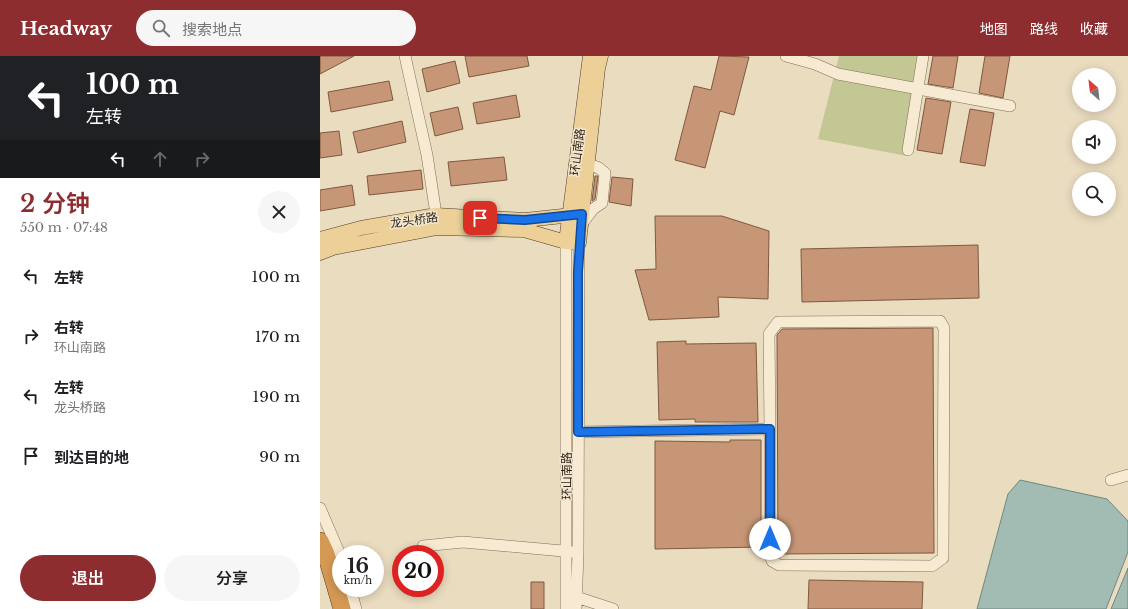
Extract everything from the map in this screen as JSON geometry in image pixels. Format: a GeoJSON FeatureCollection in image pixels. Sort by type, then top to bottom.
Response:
{"type":"FeatureCollection","features":[{"type":"Feature","properties":{"kind":"highway"},"geometry":{"type":"LineString","coordinates":[[320,541],[326,554],[342,609]]}},
{"type":"Feature","properties":{"kind":"main road","name":"环山南路"},"geometry":{"type":"LineString","coordinates":[[578,218],[590,56]]}},
{"type":"Feature","properties":{"kind":"main road","name":"环山南路"},"geometry":{"type":"LineString","coordinates":[[573,243],[588,164],[601,56]]}},
{"type":"Feature","properties":{"kind":"main road","name":"龙头桥路"},"geometry":{"type":"LineString","coordinates":[[320,239],[361,228],[437,222],[578,218]]}},
{"type":"Feature","properties":{"kind":"main road","name":"龙头桥路"},"geometry":{"type":"LineString","coordinates":[[320,253],[333,248],[437,222],[524,230],[573,243]]}},
{"type":"Feature","properties":{"kind":"street"},"geometry":{"type":"LineString","coordinates":[[405,56],[427,155],[437,222]]}},
{"type":"Feature","properties":{"kind":"street"},"geometry":{"type":"LineString","coordinates":[[786,56],[815,64],[838,74],[1010,106]]}},
{"type":"Feature","properties":{"kind":"street"},"geometry":{"type":"LineString","coordinates":[[908,150],[923,56]]}},
{"type":"Feature","properties":{"kind":"street","name":"环山南路"},"geometry":{"type":"LineString","coordinates":[[566,609],[571,595],[578,553],[578,432],[573,243]]}},
{"type":"Feature","properties":{"kind":"street","name":"环山南路"},"geometry":{"type":"LineString","coordinates":[[573,243],[566,552],[571,595],[576,609]]}},
{"type":"Feature","properties":{"kind":"street"},"geometry":{"type":"LineString","coordinates":[[940,321],[944,328],[944,558],[932,566],[779,564],[772,561],[770,555],[770,429],[769,334],[778,322],[940,321]]}},
{"type":"Feature","properties":{"kind":"street"},"geometry":{"type":"LineString","coordinates":[[578,432],[770,429]]}},
{"type":"Feature","properties":{"kind":"street"},"geometry":{"type":"LineString","coordinates":[[1111,480],[1128,474]]}},
{"type":"Feature","properties":{"kind":"street"},"geometry":{"type":"LineString","coordinates":[[320,508],[336,545]]}},
{"type":"Feature","properties":{"kind":"street"},"geometry":{"type":"LineString","coordinates":[[434,545],[463,542],[578,553]]}},
{"type":"Feature","properties":{"kind":"street"},"geometry":{"type":"LineString","coordinates":[[571,595],[612,609]]}},
{"type":"Feature","properties":{"kind":"street"},"geometry":{"type":"LineString","coordinates":[[353,597],[356,609]]}},
{"type":"Feature","properties":{"kind":"green space"},"geometry":{"type":"Polygon","coordinates":[[[839,56],[927,56],[907,156],[818,139],[839,56]]]}},
{"type":"Feature","properties":{"kind":"water"},"geometry":{"type":"Polygon","coordinates":[[[1020,480],[1107,499],[1128,521],[1128,552],[1106,609],[977,609],[1008,494],[1020,480]]]}},
{"type":"Feature","properties":{"kind":"water"},"geometry":{"type":"Polygon","coordinates":[[[1128,568],[1128,609],[1111,609],[1128,568]]]}},
{"type":"Feature","properties":{"kind":"building"},"geometry":{"type":"Polygon","coordinates":[[[320,56],[354,56],[320,74],[320,56]]]}},
{"type":"Feature","properties":{"kind":"building"},"geometry":{"type":"Polygon","coordinates":[[[465,56],[527,56],[529,66],[469,77],[465,56]]]}},
{"type":"Feature","properties":{"kind":"building"},"geometry":{"type":"Polygon","coordinates":[[[719,56],[749,57],[734,115],[720,111],[705,168],[675,160],[694,86],[711,90],[719,56]]]}},
{"type":"Feature","properties":{"kind":"building"},"geometry":{"type":"Polygon","coordinates":[[[933,56],[958,56],[953,88],[928,84],[933,56]]]}},
{"type":"Feature","properties":{"kind":"building"},"geometry":{"type":"Polygon","coordinates":[[[985,56],[1010,56],[1003,98],[979,93],[985,56]]]}},
{"type":"Feature","properties":{"kind":"building"},"geometry":{"type":"Polygon","coordinates":[[[455,61],[460,83],[427,92],[422,69],[455,61]]]}},
{"type":"Feature","properties":{"kind":"building"},"geometry":{"type":"Polygon","coordinates":[[[389,81],[393,100],[331,112],[328,92],[389,81]]]}},
{"type":"Feature","properties":{"kind":"building"},"geometry":{"type":"Polygon","coordinates":[[[516,95],[520,117],[477,124],[473,103],[516,95]]]}},
{"type":"Feature","properties":{"kind":"building"},"geometry":{"type":"Polygon","coordinates":[[[926,98],[951,102],[942,154],[917,150],[926,98]]]}},
{"type":"Feature","properties":{"kind":"building"},"geometry":{"type":"Polygon","coordinates":[[[458,107],[463,129],[435,136],[430,113],[458,107]]]}},
{"type":"Feature","properties":{"kind":"building"},"geometry":{"type":"Polygon","coordinates":[[[970,109],[994,113],[985,166],[960,162],[970,109]]]}},
{"type":"Feature","properties":{"kind":"building"},"geometry":{"type":"Polygon","coordinates":[[[402,121],[406,142],[358,153],[353,132],[402,121]]]}},
{"type":"Feature","properties":{"kind":"building"},"geometry":{"type":"Polygon","coordinates":[[[339,131],[342,155],[320,158],[320,133],[339,131]]]}},
{"type":"Feature","properties":{"kind":"building"},"geometry":{"type":"Polygon","coordinates":[[[504,157],[507,180],[451,186],[448,162],[504,157]]]}},
{"type":"Feature","properties":{"kind":"building"},"geometry":{"type":"Polygon","coordinates":[[[421,170],[423,189],[369,195],[367,176],[421,170]]]}},
{"type":"Feature","properties":{"kind":"building"},"geometry":{"type":"Polygon","coordinates":[[[595,176],[598,176],[595,199],[592,201],[595,176]]]}},
{"type":"Feature","properties":{"kind":"building"},"geometry":{"type":"Polygon","coordinates":[[[612,177],[633,179],[631,206],[609,202],[612,177]]]}},
{"type":"Feature","properties":{"kind":"building"},"geometry":{"type":"Polygon","coordinates":[[[352,185],[355,205],[320,211],[320,190],[352,185]]]}},
{"type":"Feature","properties":{"kind":"building"},"geometry":{"type":"Polygon","coordinates":[[[655,216],[722,216],[769,231],[768,299],[718,297],[719,317],[649,320],[635,270],[656,269],[655,216]]]}},
{"type":"Feature","properties":{"kind":"building"},"geometry":{"type":"Polygon","coordinates":[[[978,245],[979,298],[802,302],[801,249],[978,245]]]}},
{"type":"Feature","properties":{"kind":"building"},"geometry":{"type":"Polygon","coordinates":[[[933,328],[934,553],[778,554],[777,335],[782,329],[933,328]]]}},
{"type":"Feature","properties":{"kind":"building"},"geometry":{"type":"Polygon","coordinates":[[[686,341],[686,344],[756,343],[758,422],[695,422],[695,419],[659,420],[657,342],[686,341]]]}},
{"type":"Feature","properties":{"kind":"building"},"geometry":{"type":"Polygon","coordinates":[[[730,440],[761,440],[761,547],[655,549],[655,441],[730,442],[730,440]]]}},
{"type":"Feature","properties":{"kind":"building"},"geometry":{"type":"Polygon","coordinates":[[[809,580],[923,582],[922,609],[808,609],[809,580]]]}},
{"type":"Feature","properties":{"kind":"building"},"geometry":{"type":"Polygon","coordinates":[[[531,582],[544,582],[544,609],[531,609],[531,582]]]}},
{"type":"Feature","properties":{"kind":"route"},"geometry":{"type":"LineString","coordinates":[[480,218],[525,220],[570,214],[582,214],[578,272],[578,432],[770,429],[770,539]]}}]}
